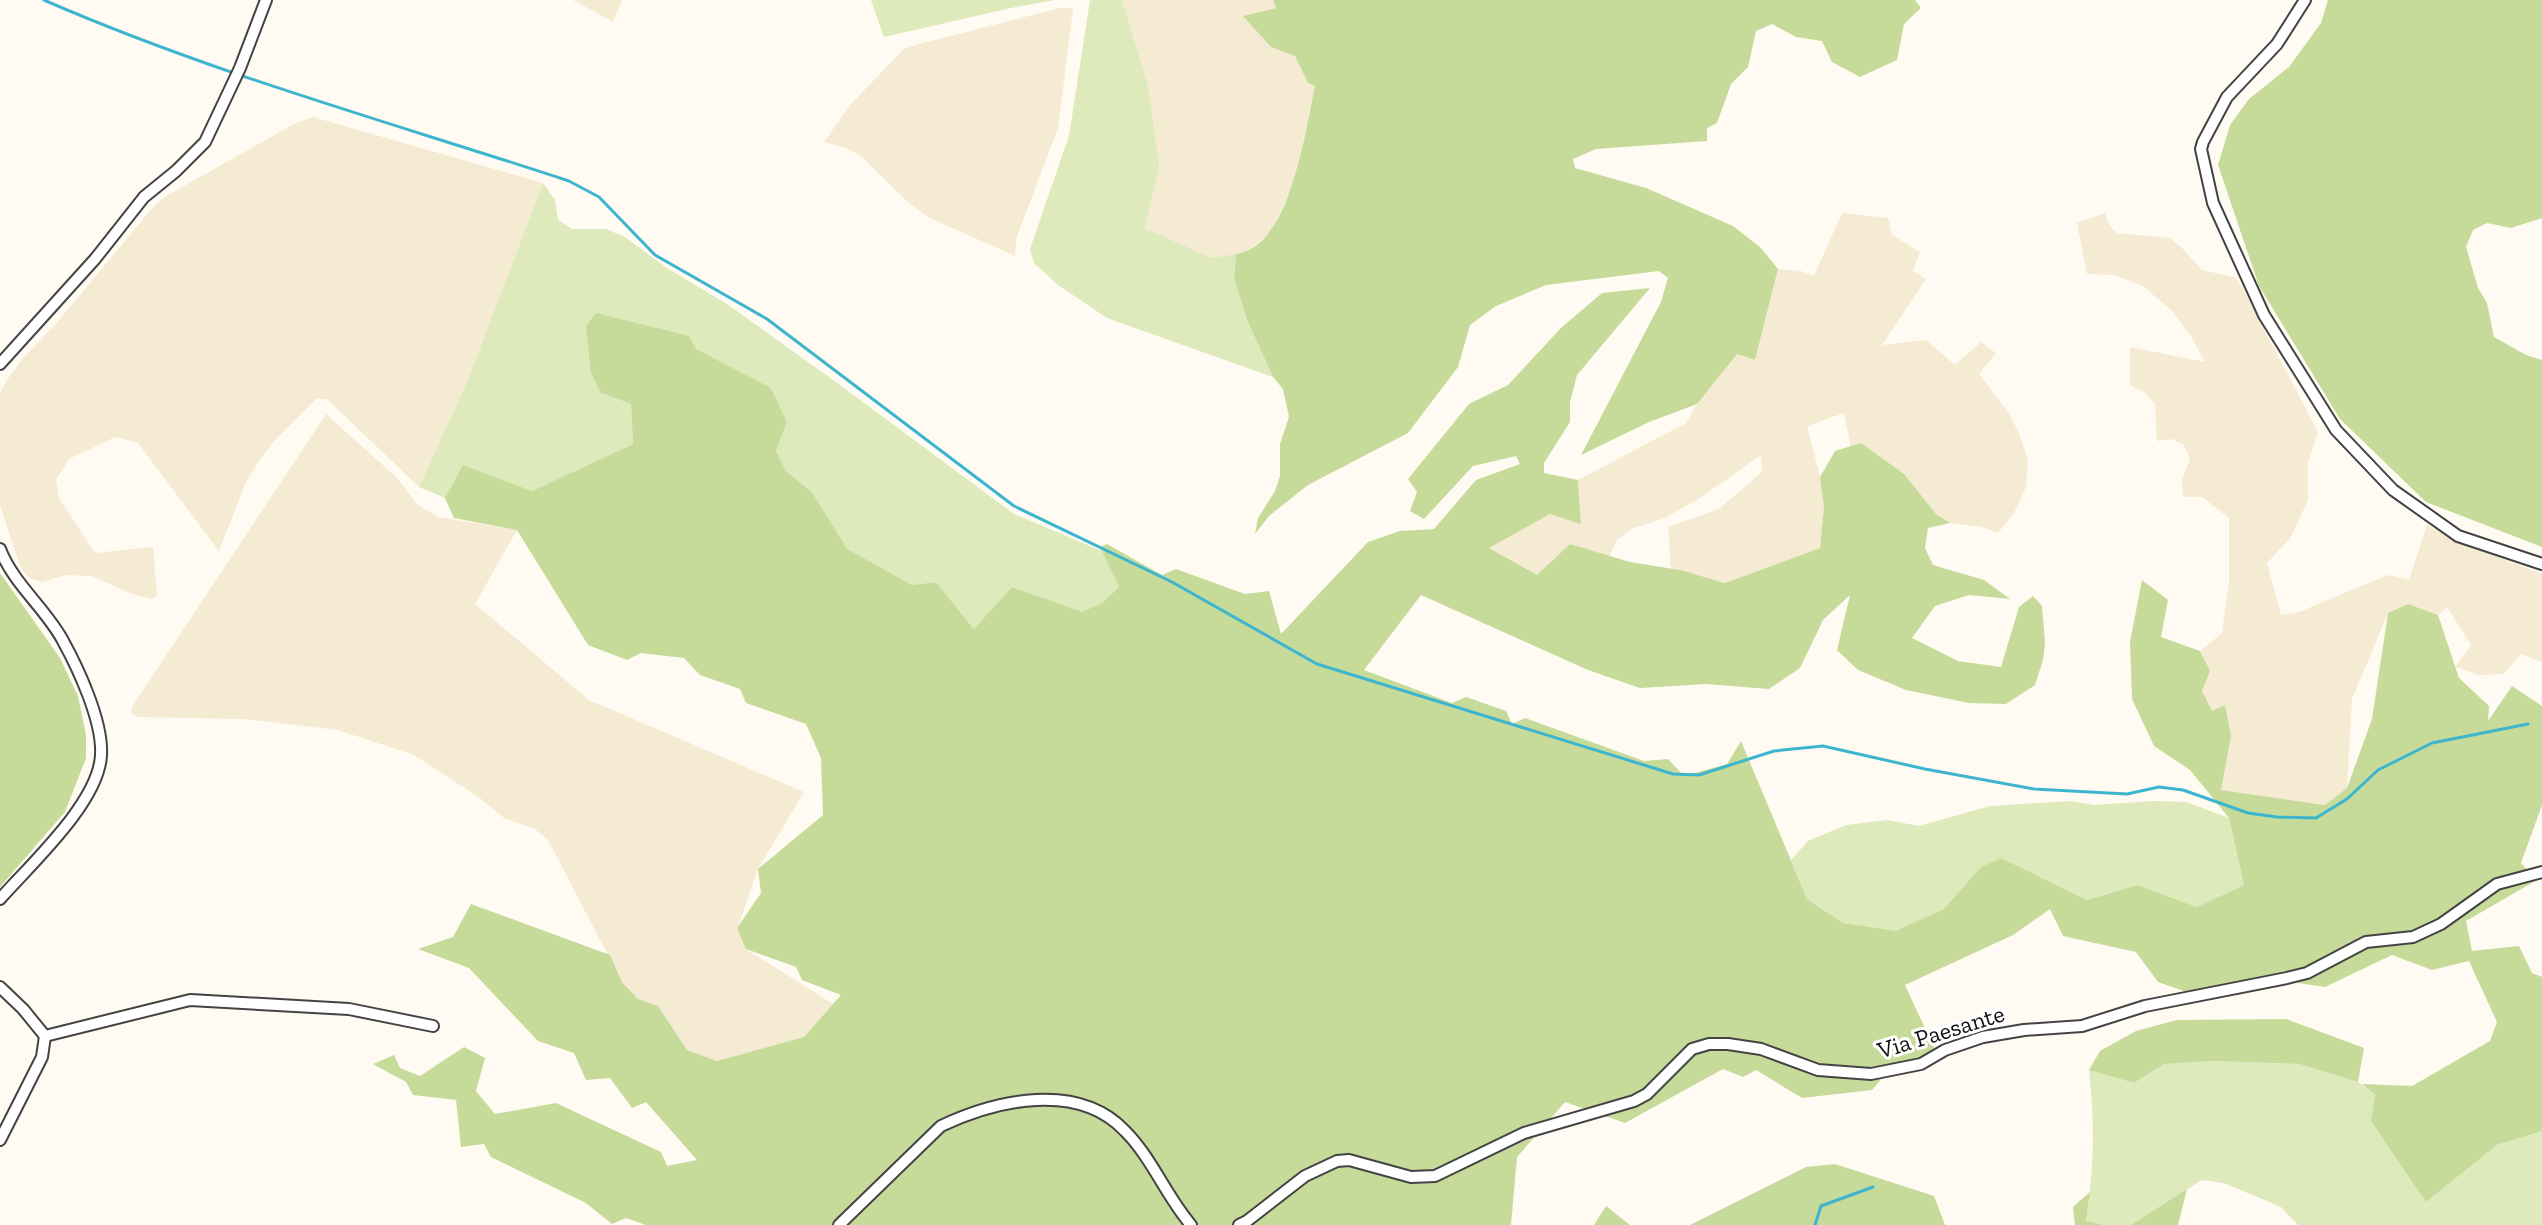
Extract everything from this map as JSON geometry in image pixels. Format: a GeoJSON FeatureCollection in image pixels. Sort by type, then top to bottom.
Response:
{"type":"FeatureCollection","features":[{"type":"Feature","properties":{"kind":"street"},"geometry":{"type":"LineString","coordinates":[[0,364],[95,260],[144,197],[177,171],[205,142],[240,68],[266,0]]}},
{"type":"Feature","properties":{"kind":"street"},"geometry":{"type":"LineString","coordinates":[[2305,0],[2277,44],[2227,97],[2203,142],[2201,148],[2213,203],[2264,315],[2336,430],[2393,490],[2458,536],[2542,564]]}},
{"type":"Feature","properties":{"kind":"street"},"geometry":{"type":"LineString","coordinates":[[0,549],[6,564],[62,638],[86,690],[98,728],[101,755],[95,781],[73,818],[0,899]]}},
{"type":"Feature","properties":{"kind":"street","name":"Via Paesante"},"geometry":{"type":"LineString","coordinates":[[1239,1225],[1305,1176],[1337,1161],[1349,1160],[1411,1177],[1435,1176],[1524,1133],[1634,1101],[1647,1094],[1692,1049],[1709,1044],[1728,1044],[1761,1049],[1803,1066],[1846,1074],[1871,1074],[1901,1069],[1921,1064],[1945,1050],[1983,1036],[2004,1032],[2089,1025],[2145,1006],[2307,973],[2366,942],[2413,937],[2441,924],[2497,884],[2542,872]]}},
{"type":"Feature","properties":{"kind":"street"},"geometry":{"type":"LineString","coordinates":[[0,987],[23,1009],[45,1036],[42,1057],[0,1140]]}},
{"type":"Feature","properties":{"kind":"street"},"geometry":{"type":"LineString","coordinates":[[45,1036],[190,1000],[349,1009],[433,1026]]}},
{"type":"Feature","properties":{"kind":"street"},"geometry":{"type":"LineString","coordinates":[[839,1225],[941,1126],[960,1117],[997,1106],[1041,1100],[1079,1102],[1098,1110],[1125,1130],[1191,1225]]}},
{"type":"Feature","properties":{"kind":"shaded area"},"geometry":{"type":"Polygon","coordinates":[[[573,0],[622,0],[613,22],[573,0]]]}},
{"type":"Feature","properties":{"kind":"shaded area"},"geometry":{"type":"Polygon","coordinates":[[[1122,0],[1273,0],[1277,8],[1244,16],[1271,47],[1295,56],[1308,83],[1315,86],[1295,180],[1272,230],[1247,253],[1212,258],[1145,228],[1148,209],[1148,85],[1122,0]]]}},
{"type":"Feature","properties":{"kind":"shaded area"},"geometry":{"type":"Polygon","coordinates":[[[1060,8],[1073,8],[1058,128],[1016,239],[1015,256],[930,218],[910,204],[861,156],[846,148],[824,142],[851,104],[904,49],[1060,8]]]}},
{"type":"Feature","properties":{"kind":"shaded area"},"geometry":{"type":"Polygon","coordinates":[[[313,117],[543,183],[467,382],[419,487],[327,399],[316,399],[274,441],[260,459],[246,482],[219,551],[138,443],[115,437],[69,459],[56,480],[59,498],[95,553],[153,547],[157,595],[152,599],[132,594],[92,576],[65,575],[42,582],[31,579],[19,563],[0,505],[0,393],[7,380],[24,357],[55,325],[155,205],[168,195],[294,124],[313,117]]]}},
{"type":"Feature","properties":{"kind":"shaded area"},"geometry":{"type":"Polygon","coordinates":[[[1842,213],[1888,218],[1892,235],[1920,252],[1913,271],[1926,279],[1882,345],[1926,340],[1955,365],[1981,342],[1996,353],[1979,374],[2009,414],[2018,431],[2028,460],[2026,487],[2014,513],[1998,533],[1982,527],[1950,523],[1936,514],[1904,474],[1861,443],[1851,447],[1844,413],[1807,426],[1820,477],[1824,507],[1820,548],[1725,583],[1671,568],[1668,527],[1719,509],[1762,472],[1761,455],[1700,498],[1665,518],[1631,529],[1616,541],[1610,556],[1570,544],[1537,575],[1488,547],[1550,514],[1581,523],[1578,480],[1686,423],[1697,404],[1737,354],[1755,360],[1778,269],[1801,271],[1814,276],[1842,213]]]}},
{"type":"Feature","properties":{"kind":"shaded area"},"geometry":{"type":"Polygon","coordinates":[[[2105,213],[2109,225],[2117,233],[2170,238],[2202,270],[2237,278],[2318,432],[2308,463],[2308,500],[2291,537],[2267,563],[2281,615],[2299,612],[2388,575],[2409,580],[2427,525],[2455,541],[2542,574],[2542,662],[2521,654],[2504,674],[2479,675],[2455,667],[2471,645],[2447,607],[2438,615],[2408,604],[2388,613],[2352,699],[2347,788],[2325,805],[2220,790],[2231,736],[2225,705],[2212,711],[2202,691],[2210,671],[2200,651],[2222,633],[2229,581],[2229,518],[2202,497],[2183,497],[2182,481],[2190,459],[2184,445],[2171,439],[2157,441],[2155,404],[2144,392],[2130,385],[2130,347],[2205,362],[2192,338],[2172,311],[2143,286],[2114,275],[2087,274],[2077,223],[2105,213]]]}},
{"type":"Feature","properties":{"kind":"shaded area"},"geometry":{"type":"Polygon","coordinates":[[[326,414],[397,478],[417,504],[438,517],[517,530],[475,604],[589,700],[804,792],[758,869],[737,929],[746,949],[833,1004],[804,1037],[717,1061],[687,1050],[658,1006],[638,999],[622,982],[548,840],[535,829],[504,818],[480,798],[414,755],[338,730],[245,719],[138,717],[131,713],[132,707],[326,414]]]}},
{"type":"Feature","properties":{"kind":"green space"},"geometry":{"type":"Polygon","coordinates":[[[871,0],[1055,0],[884,37],[871,0]]]}},
{"type":"Feature","properties":{"kind":"green space"},"geometry":{"type":"Polygon","coordinates":[[[1090,0],[1122,0],[1148,85],[1159,166],[1145,228],[1212,258],[1236,254],[1234,278],[1247,320],[1273,377],[1107,318],[1058,285],[1034,263],[1030,249],[1069,136],[1090,0]]]}},
{"type":"Feature","properties":{"kind":"green space"},"geometry":{"type":"Polygon","coordinates":[[[1273,0],[1915,0],[1921,8],[1904,24],[1897,60],[1860,77],[1832,62],[1822,41],[1796,37],[1772,24],[1756,31],[1748,67],[1731,84],[1717,123],[1707,128],[1707,141],[1596,149],[1573,159],[1575,168],[1646,188],[1733,226],[1761,248],[1778,269],[1755,360],[1737,354],[1697,404],[1649,422],[1581,455],[1661,302],[1668,278],[1659,271],[1546,285],[1496,306],[1470,325],[1458,367],[1408,433],[1308,485],[1269,516],[1255,534],[1258,518],[1275,491],[1280,476],[1280,444],[1289,417],[1283,389],[1273,377],[1247,320],[1234,278],[1236,254],[1255,247],[1270,231],[1283,209],[1300,157],[1315,86],[1308,83],[1295,56],[1271,47],[1243,16],[1276,8],[1273,0]]]}},
{"type":"Feature","properties":{"kind":"green space"},"geometry":{"type":"Polygon","coordinates":[[[2328,0],[2542,0],[2542,218],[2511,228],[2487,223],[2473,230],[2466,247],[2478,288],[2487,303],[2494,337],[2526,355],[2542,360],[2542,547],[2426,502],[2340,419],[2259,286],[2218,165],[2230,125],[2249,99],[2289,67],[2321,23],[2328,0]]]}},
{"type":"Feature","properties":{"kind":"green space"},"geometry":{"type":"Polygon","coordinates":[[[543,183],[555,200],[558,220],[572,229],[606,229],[625,237],[667,268],[730,306],[1014,514],[1102,551],[1119,587],[1102,603],[1082,613],[1012,587],[975,630],[936,582],[912,585],[847,550],[812,492],[786,471],[776,451],[787,422],[771,388],[695,349],[601,393],[631,404],[633,444],[532,491],[463,466],[445,498],[419,487],[467,382],[543,183]]]}},
{"type":"Feature","properties":{"kind":"green space"},"geometry":{"type":"Polygon","coordinates":[[[1650,288],[1577,375],[1570,402],[1570,422],[1544,463],[1544,473],[1578,480],[1581,524],[1550,514],[1489,548],[1537,575],[1570,544],[1630,562],[1680,570],[1725,583],[1820,548],[1824,507],[1820,477],[1835,451],[1861,443],[1904,474],[1936,514],[1950,523],[1928,528],[1925,548],[1933,565],[1984,580],[2010,599],[1969,595],[1935,606],[1912,638],[1958,661],[2001,667],[2019,607],[2033,596],[2042,606],[2045,643],[2043,660],[2035,685],[2006,704],[1969,703],[1906,690],[1858,670],[1837,650],[1850,595],[1823,620],[1800,668],[1769,689],[1706,684],[1640,688],[1588,670],[1421,595],[1364,670],[1452,703],[1466,697],[1506,711],[1512,724],[1525,718],[1644,761],[1668,759],[1684,776],[1727,764],[1741,741],[1807,899],[1843,923],[1896,931],[1944,909],[1981,867],[2001,858],[2087,900],[2137,885],[2197,907],[2244,885],[2229,818],[2190,770],[2154,746],[2132,699],[2130,642],[2142,580],[2168,600],[2161,637],[2200,651],[2210,671],[2202,691],[2212,711],[2225,705],[2231,736],[2221,790],[2325,805],[2347,788],[2372,719],[2388,613],[2408,604],[2438,615],[2459,678],[2489,706],[2488,721],[2512,686],[2542,706],[2542,805],[2521,863],[2537,880],[2466,921],[2472,951],[2519,946],[2532,973],[2542,977],[2542,1131],[2497,1145],[2426,1202],[2371,1121],[2375,1095],[2362,1084],[2412,1086],[2490,1041],[2497,1022],[2469,961],[2432,970],[2392,955],[2325,987],[2271,979],[2198,996],[2158,982],[2136,952],[2063,936],[2050,909],[2013,935],[1905,985],[1936,1052],[1933,1062],[1883,1077],[1872,1090],[1802,1098],[1756,1070],[1743,1077],[1723,1069],[1625,1123],[1565,1102],[1517,1157],[1511,1225],[646,1225],[626,1218],[612,1224],[586,1203],[491,1157],[484,1144],[461,1147],[456,1100],[413,1095],[406,1082],[373,1064],[394,1055],[400,1068],[420,1076],[464,1047],[485,1058],[476,1091],[495,1114],[556,1103],[661,1152],[667,1166],[697,1160],[646,1102],[632,1108],[610,1078],[586,1080],[574,1053],[538,1041],[469,968],[418,949],[453,937],[471,904],[610,955],[622,982],[638,999],[658,1006],[687,1050],[717,1061],[804,1037],[841,995],[802,980],[796,967],[746,949],[737,928],[761,893],[758,869],[823,815],[821,758],[806,724],[746,703],[740,689],[700,675],[684,658],[641,653],[627,660],[588,645],[517,530],[454,518],[445,498],[463,465],[532,491],[633,444],[631,404],[601,393],[591,373],[586,326],[596,313],[689,336],[696,349],[771,388],[787,422],[776,451],[786,471],[812,492],[847,549],[912,585],[936,582],[974,629],[1012,587],[1082,612],[1102,603],[1119,587],[1100,547],[1107,544],[1162,575],[1176,569],[1245,594],[1269,591],[1281,634],[1368,542],[1400,531],[1434,529],[1476,480],[1520,464],[1516,456],[1473,466],[1424,519],[1410,511],[1417,492],[1408,479],[1469,404],[1508,385],[1561,328],[1602,293],[1650,288]]]}},
{"type":"Feature","properties":{"kind":"green space"},"geometry":{"type":"Polygon","coordinates":[[[0,573],[60,658],[78,696],[86,735],[86,758],[65,812],[0,887],[0,573]]]}},
{"type":"Feature","properties":{"kind":"green space"},"geometry":{"type":"Polygon","coordinates":[[[2070,801],[2094,805],[2153,801],[2186,802],[2229,818],[2244,885],[2197,907],[2137,885],[2087,900],[2001,858],[1981,867],[1944,910],[1896,932],[1843,923],[1807,899],[1791,860],[1808,841],[1846,825],[1887,820],[1919,826],[1990,806],[2070,801]]]}},
{"type":"Feature","properties":{"kind":"green space"},"geometry":{"type":"Polygon","coordinates":[[[2286,1019],[2364,1048],[2358,1082],[2299,1064],[2213,1061],[2164,1064],[2134,1083],[2089,1070],[2100,1051],[2136,1031],[2177,1020],[2286,1019]]]}},
{"type":"Feature","properties":{"kind":"green space"},"geometry":{"type":"Polygon","coordinates":[[[2213,1061],[2299,1064],[2358,1082],[2375,1095],[2426,1202],[2497,1145],[2542,1131],[2542,1225],[2298,1225],[2281,1207],[2224,1183],[2202,1180],[2131,1225],[2104,1225],[2086,1221],[2093,1146],[2089,1070],[2134,1083],[2164,1064],[2213,1061]]]}},
{"type":"Feature","properties":{"kind":"green space"},"geometry":{"type":"Polygon","coordinates":[[[1835,1164],[1934,1196],[1945,1225],[1690,1225],[1806,1167],[1835,1164]]]}},
{"type":"Feature","properties":{"kind":"green space"},"geometry":{"type":"Polygon","coordinates":[[[2187,1189],[2178,1225],[2131,1225],[2187,1189]]]}},
{"type":"Feature","properties":{"kind":"green space"},"geometry":{"type":"Polygon","coordinates":[[[2090,1192],[2086,1221],[2104,1225],[2075,1225],[2073,1207],[2090,1192]]]}},
{"type":"Feature","properties":{"kind":"green space"},"geometry":{"type":"Polygon","coordinates":[[[1606,1206],[1630,1225],[1594,1225],[1606,1206]]]}},
{"type":"Feature","properties":{"kind":"waterway"},"geometry":{"type":"LineString","coordinates":[[44,0],[108,27],[238,74],[569,181],[599,197],[655,255],[767,319],[1014,506],[1172,582],[1317,664],[1673,774],[1699,775],[1774,751],[1823,746],[1925,769],[2034,789],[2127,794],[2159,787],[2183,790],[2248,813],[2277,817],[2316,818],[2347,799],[2378,770],[2432,743],[2528,724]]}},
{"type":"Feature","properties":{"kind":"waterway"},"geometry":{"type":"LineString","coordinates":[[1815,1225],[1821,1206],[1873,1187]]}}]}
